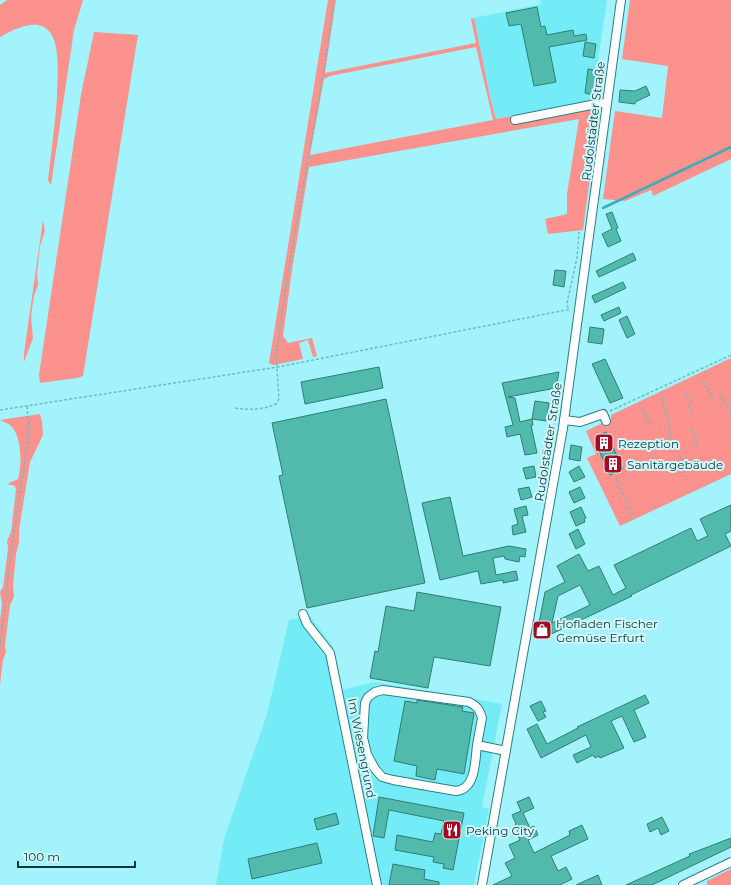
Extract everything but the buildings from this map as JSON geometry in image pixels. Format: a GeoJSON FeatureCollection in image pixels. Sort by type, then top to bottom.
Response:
{"type":"FeatureCollection","features":[{"type":"Feature","properties":{"kind":"street","name":"Rudolstädter Straße"},"geometry":{"type":"LineString","coordinates":[[482,885],[564,420],[621,0]]}},
{"type":"Feature","properties":{"kind":"street"},"geometry":{"type":"LineString","coordinates":[[514,120],[607,103]]}},
{"type":"Feature","properties":{"kind":"street"},"geometry":{"type":"LineString","coordinates":[[564,420],[580,422],[605,418]]}},
{"type":"Feature","properties":{"kind":"street","name":"Im Wiesengrund"},"geometry":{"type":"LineString","coordinates":[[303,614],[307,624],[330,653],[377,885]]}},
{"type":"Feature","properties":{"kind":"street"},"geometry":{"type":"LineString","coordinates":[[383,690],[469,702],[477,707],[482,718],[478,745],[471,782],[468,787],[463,790],[456,791],[382,777],[375,769],[367,754],[363,738],[365,704],[368,697],[375,692],[383,690]]}},
{"type":"Feature","properties":{"kind":"street"},"geometry":{"type":"LineString","coordinates":[[478,745],[506,751]]}},
{"type":"Feature","properties":{"kind":"street"},"geometry":{"type":"LineString","coordinates":[[683,885],[731,862]]}},
{"type":"Feature","properties":{"kind":"path"},"geometry":{"type":"LineString","coordinates":[[235,408],[259,410],[276,404],[279,399],[276,355],[290,260],[323,76],[334,0]]}},
{"type":"Feature","properties":{"kind":"path"},"geometry":{"type":"LineString","coordinates":[[568,309],[567,303],[577,258],[579,232]]}},
{"type":"Feature","properties":{"kind":"path"},"geometry":{"type":"LineString","coordinates":[[0,410],[278,367],[568,309],[580,309]]}},
{"type":"Feature","properties":{"kind":"path"},"geometry":{"type":"LineString","coordinates":[[605,418],[731,355]]}},
{"type":"Feature","properties":{"kind":"path"},"geometry":{"type":"LineString","coordinates":[[703,381],[715,401]]}},
{"type":"Feature","properties":{"kind":"path"},"geometry":{"type":"LineString","coordinates":[[686,393],[692,414]]}},
{"type":"Feature","properties":{"kind":"path"},"geometry":{"type":"LineString","coordinates":[[720,397],[731,411]]}},
{"type":"Feature","properties":{"kind":"path"},"geometry":{"type":"LineString","coordinates":[[662,398],[668,418],[671,440]]}},
{"type":"Feature","properties":{"kind":"path"},"geometry":{"type":"LineString","coordinates":[[0,647],[11,552],[29,435],[27,405]]}},
{"type":"Feature","properties":{"kind":"path"},"geometry":{"type":"LineString","coordinates":[[640,409],[651,424]]}},
{"type":"Feature","properties":{"kind":"path"},"geometry":{"type":"LineString","coordinates":[[692,429],[697,446]]}},
{"type":"Feature","properties":{"kind":"path"},"geometry":{"type":"LineString","coordinates":[[679,455],[686,468]]}},
{"type":"Feature","properties":{"kind":"path"},"geometry":{"type":"LineString","coordinates":[[616,479],[628,504],[631,517]]}},
{"type":"Feature","properties":{"kind":"shaded area"},"geometry":{"type":"Polygon","coordinates":[[[7,0],[83,0],[74,30],[51,185],[48,180],[58,81],[58,65],[53,37],[46,28],[36,25],[21,27],[0,37],[0,5],[7,0]]]}},
{"type":"Feature","properties":{"kind":"shaded area"},"geometry":{"type":"Polygon","coordinates":[[[328,0],[336,0],[325,73],[476,43],[471,19],[474,18],[496,119],[513,116],[514,122],[588,108],[599,110],[583,230],[548,234],[545,219],[567,214],[567,194],[579,119],[309,167],[283,336],[288,343],[312,338],[317,356],[313,357],[308,340],[299,343],[303,359],[273,365],[269,363],[328,0]],[[476,47],[330,76],[324,79],[310,155],[493,120],[476,47]]]}},
{"type":"Feature","properties":{"kind":"shaded area"},"geometry":{"type":"Polygon","coordinates":[[[540,0],[607,0],[592,100],[496,119],[474,18],[541,4],[540,0]]]}},
{"type":"Feature","properties":{"kind":"shaded area"},"geometry":{"type":"Polygon","coordinates":[[[630,0],[731,0],[731,159],[653,196],[651,190],[625,201],[603,199],[615,111],[662,118],[668,66],[622,59],[630,0]]]}},
{"type":"Feature","properties":{"kind":"shaded area"},"geometry":{"type":"Polygon","coordinates":[[[94,32],[138,35],[83,376],[40,383],[39,375],[81,95],[94,32]]]}},
{"type":"Feature","properties":{"kind":"shaded area"},"geometry":{"type":"Polygon","coordinates":[[[43,220],[45,231],[40,246],[37,274],[38,285],[34,296],[31,316],[33,338],[24,362],[24,353],[43,220]]]}},
{"type":"Feature","properties":{"kind":"shaded area"},"geometry":{"type":"Polygon","coordinates":[[[731,358],[731,474],[620,526],[587,458],[596,454],[586,431],[611,419],[611,415],[731,358]]]}},
{"type":"Feature","properties":{"kind":"shaded area"},"geometry":{"type":"Polygon","coordinates":[[[40,414],[43,435],[30,462],[16,554],[13,586],[14,597],[10,605],[5,646],[6,652],[3,660],[0,685],[0,620],[2,604],[0,592],[3,587],[8,549],[7,541],[11,532],[16,490],[15,486],[7,484],[18,479],[20,451],[15,431],[10,425],[0,420],[40,414]]]}},
{"type":"Feature","properties":{"kind":"shaded area"},"geometry":{"type":"Polygon","coordinates":[[[310,616],[333,647],[341,690],[375,682],[502,704],[482,807],[489,809],[474,885],[216,885],[224,839],[267,714],[289,620],[310,616]]]}},
{"type":"Feature","properties":{"kind":"shaded area"},"geometry":{"type":"Polygon","coordinates":[[[731,869],[731,885],[707,885],[707,881],[731,869]]]}},
{"type":"Feature","properties":{"kind":"waterway"},"geometry":{"type":"LineString","coordinates":[[603,208],[731,147]]}},
{"type":"Feature","properties":{"kind":"place","name":"Rezeption"},"geometry":{"type":"Point","coordinates":[604,443]}},
{"type":"Feature","properties":{"kind":"place","name":"Sanitärgebäude"},"geometry":{"type":"Point","coordinates":[613,464]}},
{"type":"Feature","properties":{"kind":"place","name":"Hofladen Fischer Gemüse Erfurt"},"geometry":{"type":"Point","coordinates":[542,630]}},
{"type":"Feature","properties":{"kind":"place","name":"Peking City"},"geometry":{"type":"Point","coordinates":[452,830]}}]}
